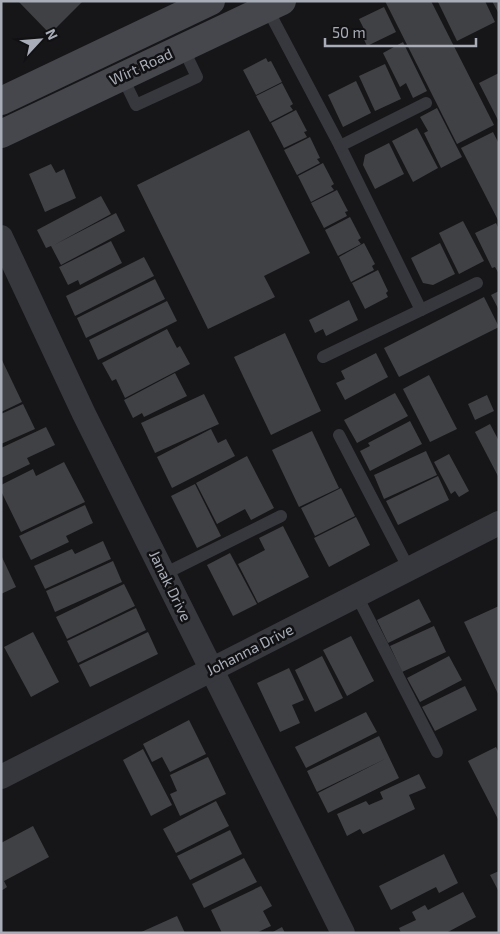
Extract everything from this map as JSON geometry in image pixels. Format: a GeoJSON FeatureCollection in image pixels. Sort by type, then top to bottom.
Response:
{"type":"FeatureCollection","features":[{"type":"Feature","properties":{"kind":"main road","name":"Wirt Road"},"geometry":{"type":"LineString","coordinates":[[1,101],[211,1]]}},
{"type":"Feature","properties":{"kind":"main road","name":"Wirt Road"},"geometry":{"type":"LineString","coordinates":[[1,134],[276,3]]}},
{"type":"Feature","properties":{"kind":"street","name":"Janak Drive"},"geometry":{"type":"LineString","coordinates":[[1,237],[84,414],[343,933]]}},
{"type":"Feature","properties":{"kind":"street","name":"Johanna Drive"},"geometry":{"type":"LineString","coordinates":[[1,777],[499,522]]}},
{"type":"Feature","properties":{"kind":"lane"},"geometry":{"type":"LineString","coordinates":[[276,3],[340,146],[421,310]]}},
{"type":"Feature","properties":{"kind":"lane"},"geometry":{"type":"LineString","coordinates":[[340,146],[426,104]]}},
{"type":"Feature","properties":{"kind":"lane"},"geometry":{"type":"LineString","coordinates":[[323,357],[478,284]]}},
{"type":"Feature","properties":{"kind":"lane"},"geometry":{"type":"LineString","coordinates":[[339,435],[409,569]]}},
{"type":"Feature","properties":{"kind":"lane"},"geometry":{"type":"LineString","coordinates":[[164,574],[281,516]]}},
{"type":"Feature","properties":{"kind":"lane"},"geometry":{"type":"LineString","coordinates":[[356,596],[437,752]]}},
{"type":"Feature","properties":{"kind":"building"},"geometry":{"type":"Polygon","coordinates":[[[18,1],[83,1],[50,34],[18,1]]]}},
{"type":"Feature","properties":{"kind":"building"},"geometry":{"type":"Polygon","coordinates":[[[385,1],[431,1],[494,125],[457,144],[385,1]]]}},
{"type":"Feature","properties":{"kind":"building"},"geometry":{"type":"Polygon","coordinates":[[[485,1],[495,22],[457,41],[438,2],[485,1]]]}},
{"type":"Feature","properties":{"kind":"building"},"geometry":{"type":"Polygon","coordinates":[[[492,1],[499,1],[499,14],[492,1]]]}},
{"type":"Feature","properties":{"kind":"building"},"geometry":{"type":"Polygon","coordinates":[[[384,7],[396,32],[367,46],[360,31],[364,29],[359,19],[384,7]]]}},
{"type":"Feature","properties":{"kind":"building"},"geometry":{"type":"Polygon","coordinates":[[[403,42],[427,91],[413,98],[406,83],[400,87],[383,53],[403,42]]]}},
{"type":"Feature","properties":{"kind":"building"},"geometry":{"type":"Polygon","coordinates":[[[266,58],[268,62],[271,61],[282,82],[256,95],[243,70],[266,58]]]}},
{"type":"Feature","properties":{"kind":"building"},"geometry":{"type":"Polygon","coordinates":[[[385,64],[401,99],[375,111],[359,76],[385,64]]]}},
{"type":"Feature","properties":{"kind":"building"},"geometry":{"type":"Polygon","coordinates":[[[499,73],[499,122],[479,83],[499,73]]]}},
{"type":"Feature","properties":{"kind":"building"},"geometry":{"type":"Polygon","coordinates":[[[356,81],[371,113],[343,127],[328,95],[356,81]]]}},
{"type":"Feature","properties":{"kind":"building"},"geometry":{"type":"Polygon","coordinates":[[[282,83],[293,104],[290,106],[293,110],[270,122],[256,96],[282,83]]]}},
{"type":"Feature","properties":{"kind":"building"},"geometry":{"type":"Polygon","coordinates":[[[437,108],[462,157],[441,168],[424,133],[428,131],[420,117],[437,108]]]}},
{"type":"Feature","properties":{"kind":"building"},"geometry":{"type":"Polygon","coordinates":[[[296,110],[307,131],[304,132],[307,137],[284,148],[271,123],[296,110]]]}},
{"type":"Feature","properties":{"kind":"building"},"geometry":{"type":"Polygon","coordinates":[[[417,128],[438,168],[413,182],[392,141],[417,128]]]}},
{"type":"Feature","properties":{"kind":"building"},"geometry":{"type":"Polygon","coordinates":[[[249,130],[310,253],[264,276],[275,297],[208,329],[137,185],[249,130]]]}},
{"type":"Feature","properties":{"kind":"building"},"geometry":{"type":"Polygon","coordinates":[[[493,132],[499,144],[499,222],[461,148],[493,132]]]}},
{"type":"Feature","properties":{"kind":"building"},"geometry":{"type":"Polygon","coordinates":[[[310,137],[320,158],[317,159],[320,163],[297,175],[284,150],[310,137]]]}},
{"type":"Feature","properties":{"kind":"building"},"geometry":{"type":"Polygon","coordinates":[[[389,143],[404,174],[375,189],[363,165],[365,155],[389,143]]]}},
{"type":"Feature","properties":{"kind":"building"},"geometry":{"type":"Polygon","coordinates":[[[323,163],[334,184],[331,186],[334,190],[311,202],[298,176],[323,163]]]}},
{"type":"Feature","properties":{"kind":"building"},"geometry":{"type":"Polygon","coordinates":[[[51,164],[56,173],[64,169],[76,198],[45,212],[29,174],[51,164]]]}},
{"type":"Feature","properties":{"kind":"building"},"geometry":{"type":"Polygon","coordinates":[[[337,190],[348,211],[345,212],[347,216],[324,228],[311,203],[337,190]]]}},
{"type":"Feature","properties":{"kind":"building"},"geometry":{"type":"Polygon","coordinates":[[[101,196],[111,214],[54,245],[116,213],[125,231],[61,265],[51,246],[46,248],[37,230],[101,196]]]}},
{"type":"Feature","properties":{"kind":"building"},"geometry":{"type":"Polygon","coordinates":[[[350,217],[361,238],[358,240],[361,244],[338,256],[325,230],[350,217]]]}},
{"type":"Feature","properties":{"kind":"building"},"geometry":{"type":"Polygon","coordinates":[[[463,221],[484,261],[459,274],[439,233],[463,221]]]}},
{"type":"Feature","properties":{"kind":"building"},"geometry":{"type":"Polygon","coordinates":[[[496,223],[499,229],[499,274],[495,267],[492,268],[475,233],[496,223]]]}},
{"type":"Feature","properties":{"kind":"building"},"geometry":{"type":"Polygon","coordinates":[[[111,241],[122,263],[80,285],[78,280],[68,285],[59,267],[111,241]]]}},
{"type":"Feature","properties":{"kind":"building"},"geometry":{"type":"Polygon","coordinates":[[[364,243],[375,264],[372,266],[374,270],[351,282],[339,257],[364,243]]]}},
{"type":"Feature","properties":{"kind":"building"},"geometry":{"type":"Polygon","coordinates":[[[440,243],[455,274],[433,285],[423,283],[411,258],[440,243]]]}},
{"type":"Feature","properties":{"kind":"building"},"geometry":{"type":"Polygon","coordinates":[[[144,257],[154,276],[75,316],[66,296],[144,257]]]}},
{"type":"Feature","properties":{"kind":"building"},"geometry":{"type":"Polygon","coordinates":[[[378,270],[388,291],[386,293],[388,297],[365,309],[352,283],[378,270]]]}},
{"type":"Feature","properties":{"kind":"building"},"geometry":{"type":"Polygon","coordinates":[[[155,279],[165,299],[86,338],[77,318],[155,279]]]}},
{"type":"Feature","properties":{"kind":"building"},"geometry":{"type":"Polygon","coordinates":[[[499,291],[499,310],[491,295],[499,291]]]}},
{"type":"Feature","properties":{"kind":"building"},"geometry":{"type":"Polygon","coordinates":[[[484,297],[499,327],[399,377],[384,348],[484,297]]]}},
{"type":"Feature","properties":{"kind":"building"},"geometry":{"type":"Polygon","coordinates":[[[349,300],[358,320],[326,336],[323,329],[315,333],[309,320],[349,300]]]}},
{"type":"Feature","properties":{"kind":"building"},"geometry":{"type":"Polygon","coordinates":[[[167,301],[177,321],[98,360],[89,340],[167,301]]]}},
{"type":"Feature","properties":{"kind":"building"},"geometry":{"type":"Polygon","coordinates":[[[167,329],[177,348],[180,346],[190,364],[125,398],[116,379],[112,381],[102,363],[167,329]]]}},
{"type":"Feature","properties":{"kind":"building"},"geometry":{"type":"Polygon","coordinates":[[[285,333],[321,411],[271,435],[234,357],[285,333]]]}},
{"type":"Feature","properties":{"kind":"building"},"geometry":{"type":"Polygon","coordinates":[[[376,353],[388,377],[345,400],[336,383],[345,379],[341,371],[376,353]]]}},
{"type":"Feature","properties":{"kind":"building"},"geometry":{"type":"Polygon","coordinates":[[[1,358],[22,402],[1,412],[1,358]]]}},
{"type":"Feature","properties":{"kind":"building"},"geometry":{"type":"Polygon","coordinates":[[[175,373],[187,396],[144,417],[142,413],[133,418],[124,400],[175,373]]]}},
{"type":"Feature","properties":{"kind":"building"},"geometry":{"type":"Polygon","coordinates":[[[429,375],[457,429],[430,442],[403,389],[429,375]]]}},
{"type":"Feature","properties":{"kind":"building"},"geometry":{"type":"Polygon","coordinates":[[[395,393],[408,416],[357,443],[344,420],[395,393]]]}},
{"type":"Feature","properties":{"kind":"building"},"geometry":{"type":"Polygon","coordinates":[[[204,394],[219,424],[155,453],[141,423],[204,394]]]}},
{"type":"Feature","properties":{"kind":"building"},"geometry":{"type":"Polygon","coordinates":[[[487,395],[494,411],[475,420],[468,404],[487,395]]]}},
{"type":"Feature","properties":{"kind":"building"},"geometry":{"type":"Polygon","coordinates":[[[23,404],[35,429],[1,444],[1,414],[23,404]]]}},
{"type":"Feature","properties":{"kind":"building"},"geometry":{"type":"Polygon","coordinates":[[[410,421],[422,444],[370,471],[360,451],[370,446],[368,443],[410,421]]]}},
{"type":"Feature","properties":{"kind":"building"},"geometry":{"type":"Polygon","coordinates":[[[490,424],[499,441],[499,478],[475,432],[490,424]]]}},
{"type":"Feature","properties":{"kind":"building"},"geometry":{"type":"Polygon","coordinates":[[[46,427],[55,445],[27,458],[30,464],[1,478],[1,448],[46,427]]]}},
{"type":"Feature","properties":{"kind":"building"},"geometry":{"type":"Polygon","coordinates":[[[211,429],[218,443],[226,439],[235,456],[172,488],[157,457],[211,429]]]}},
{"type":"Feature","properties":{"kind":"building"},"geometry":{"type":"Polygon","coordinates":[[[312,431],[339,488],[299,507],[272,450],[312,431]]]}},
{"type":"Feature","properties":{"kind":"building"},"geometry":{"type":"Polygon","coordinates":[[[426,451],[437,475],[384,499],[374,475],[426,451]]]}},
{"type":"Feature","properties":{"kind":"building"},"geometry":{"type":"Polygon","coordinates":[[[449,454],[469,491],[459,497],[455,491],[451,494],[434,462],[449,454]]]}},
{"type":"Feature","properties":{"kind":"building"},"geometry":{"type":"Polygon","coordinates":[[[247,456],[274,508],[251,520],[245,509],[217,524],[196,483],[247,456]]]}},
{"type":"Feature","properties":{"kind":"building"},"geometry":{"type":"Polygon","coordinates":[[[64,462],[85,502],[21,532],[1,491],[1,485],[33,469],[36,476],[64,462]]]}},
{"type":"Feature","properties":{"kind":"building"},"geometry":{"type":"Polygon","coordinates":[[[438,476],[449,500],[398,525],[386,501],[438,476]]]}},
{"type":"Feature","properties":{"kind":"building"},"geometry":{"type":"Polygon","coordinates":[[[195,484],[221,536],[197,548],[171,496],[195,484]]]}},
{"type":"Feature","properties":{"kind":"building"},"geometry":{"type":"Polygon","coordinates":[[[341,488],[355,516],[315,536],[301,508],[341,488]]]}},
{"type":"Feature","properties":{"kind":"building"},"geometry":{"type":"Polygon","coordinates":[[[85,505],[93,523],[66,536],[69,542],[31,560],[19,536],[85,505]]]}},
{"type":"Feature","properties":{"kind":"building"},"geometry":{"type":"Polygon","coordinates":[[[356,517],[370,545],[329,567],[314,538],[356,517]]]}},
{"type":"Feature","properties":{"kind":"building"},"geometry":{"type":"Polygon","coordinates":[[[283,526],[309,577],[258,603],[238,564],[265,550],[259,538],[283,526]]]}},
{"type":"Feature","properties":{"kind":"building"},"geometry":{"type":"Polygon","coordinates":[[[103,541],[111,559],[45,589],[34,566],[72,549],[75,554],[103,541]]]}},
{"type":"Feature","properties":{"kind":"building"},"geometry":{"type":"Polygon","coordinates":[[[230,553],[257,604],[233,616],[207,565],[230,553]]]}},
{"type":"Feature","properties":{"kind":"building"},"geometry":{"type":"Polygon","coordinates":[[[1,555],[16,587],[1,594],[1,555]]]}},
{"type":"Feature","properties":{"kind":"building"},"geometry":{"type":"Polygon","coordinates":[[[113,561],[122,582],[55,612],[46,591],[113,561]]]}},
{"type":"Feature","properties":{"kind":"building"},"geometry":{"type":"Polygon","coordinates":[[[124,584],[135,606],[67,639],[56,617],[124,584]]]}},
{"type":"Feature","properties":{"kind":"building"},"geometry":{"type":"Polygon","coordinates":[[[419,599],[431,622],[388,643],[377,620],[419,599]]]}},
{"type":"Feature","properties":{"kind":"building"},"geometry":{"type":"Polygon","coordinates":[[[499,606],[499,696],[464,622],[499,606]]]}},
{"type":"Feature","properties":{"kind":"building"},"geometry":{"type":"Polygon","coordinates":[[[136,608],[146,630],[78,663],[67,641],[136,608]]]}},
{"type":"Feature","properties":{"kind":"building"},"geometry":{"type":"Polygon","coordinates":[[[434,626],[446,652],[402,672],[390,646],[434,626]]]}},
{"type":"Feature","properties":{"kind":"building"},"geometry":{"type":"Polygon","coordinates":[[[33,632],[59,682],[31,697],[4,647],[33,632]]]}},
{"type":"Feature","properties":{"kind":"building"},"geometry":{"type":"Polygon","coordinates":[[[148,632],[158,654],[90,687],[79,665],[148,632]]]}},
{"type":"Feature","properties":{"kind":"building"},"geometry":{"type":"Polygon","coordinates":[[[351,636],[374,681],[347,696],[323,650],[351,636]]]}},
{"type":"Feature","properties":{"kind":"building"},"geometry":{"type":"Polygon","coordinates":[[[322,656],[343,698],[315,712],[295,670],[322,656]]]}},
{"type":"Feature","properties":{"kind":"building"},"geometry":{"type":"Polygon","coordinates":[[[449,656],[462,680],[420,702],[407,678],[449,656]]]}},
{"type":"Feature","properties":{"kind":"building"},"geometry":{"type":"Polygon","coordinates":[[[289,668],[304,700],[292,705],[300,723],[280,732],[257,683],[289,668]]]}},
{"type":"Feature","properties":{"kind":"building"},"geometry":{"type":"Polygon","coordinates":[[[465,686],[477,710],[435,731],[422,707],[465,686]]]}},
{"type":"Feature","properties":{"kind":"building"},"geometry":{"type":"Polygon","coordinates":[[[366,712],[377,732],[306,768],[295,747],[366,712]]]}},
{"type":"Feature","properties":{"kind":"building"},"geometry":{"type":"Polygon","coordinates":[[[189,720],[206,754],[170,772],[162,757],[152,762],[143,744],[189,720]]]}},
{"type":"Feature","properties":{"kind":"building"},"geometry":{"type":"Polygon","coordinates":[[[379,736],[399,778],[328,813],[318,793],[385,759],[317,792],[307,771],[379,736]]]}},
{"type":"Feature","properties":{"kind":"building"},"geometry":{"type":"Polygon","coordinates":[[[496,747],[499,753],[499,821],[468,761],[496,747]]]}},
{"type":"Feature","properties":{"kind":"building"},"geometry":{"type":"Polygon","coordinates":[[[143,749],[172,805],[151,816],[123,760],[143,749]]]}},
{"type":"Feature","properties":{"kind":"building"},"geometry":{"type":"Polygon","coordinates":[[[208,757],[226,794],[180,816],[170,794],[177,791],[170,775],[208,757]]]}},
{"type":"Feature","properties":{"kind":"building"},"geometry":{"type":"Polygon","coordinates":[[[419,774],[426,788],[409,795],[415,809],[363,834],[360,829],[347,836],[337,814],[366,801],[369,805],[383,799],[380,792],[419,774]]]}},
{"type":"Feature","properties":{"kind":"building"},"geometry":{"type":"Polygon","coordinates":[[[216,801],[229,826],[176,853],[163,829],[216,801]]]}},
{"type":"Feature","properties":{"kind":"building"},"geometry":{"type":"Polygon","coordinates":[[[33,826],[49,857],[4,881],[7,887],[1,891],[1,843],[33,826]]]}},
{"type":"Feature","properties":{"kind":"building"},"geometry":{"type":"Polygon","coordinates":[[[230,830],[242,854],[190,880],[177,856],[230,830]]]}},
{"type":"Feature","properties":{"kind":"building"},"geometry":{"type":"Polygon","coordinates":[[[444,854],[458,883],[439,893],[436,887],[391,910],[379,886],[444,854]]]}},
{"type":"Feature","properties":{"kind":"building"},"geometry":{"type":"Polygon","coordinates":[[[244,858],[257,882],[204,908],[192,884],[244,858]]]}},
{"type":"Feature","properties":{"kind":"building"},"geometry":{"type":"Polygon","coordinates":[[[499,871],[499,892],[490,875],[499,871]]]}},
{"type":"Feature","properties":{"kind":"building"},"geometry":{"type":"Polygon","coordinates":[[[261,886],[272,906],[263,911],[271,926],[256,933],[222,933],[211,910],[261,886]]]}},
{"type":"Feature","properties":{"kind":"building"},"geometry":{"type":"Polygon","coordinates":[[[463,892],[476,917],[446,933],[401,933],[399,928],[416,920],[412,912],[425,905],[428,910],[463,892]]]}},
{"type":"Feature","properties":{"kind":"building"},"geometry":{"type":"Polygon","coordinates":[[[177,916],[185,933],[139,933],[177,916]]]}},
{"type":"Feature","properties":{"kind":"building"},"geometry":{"type":"Polygon","coordinates":[[[282,927],[285,933],[271,933],[282,927]]]}}]}
